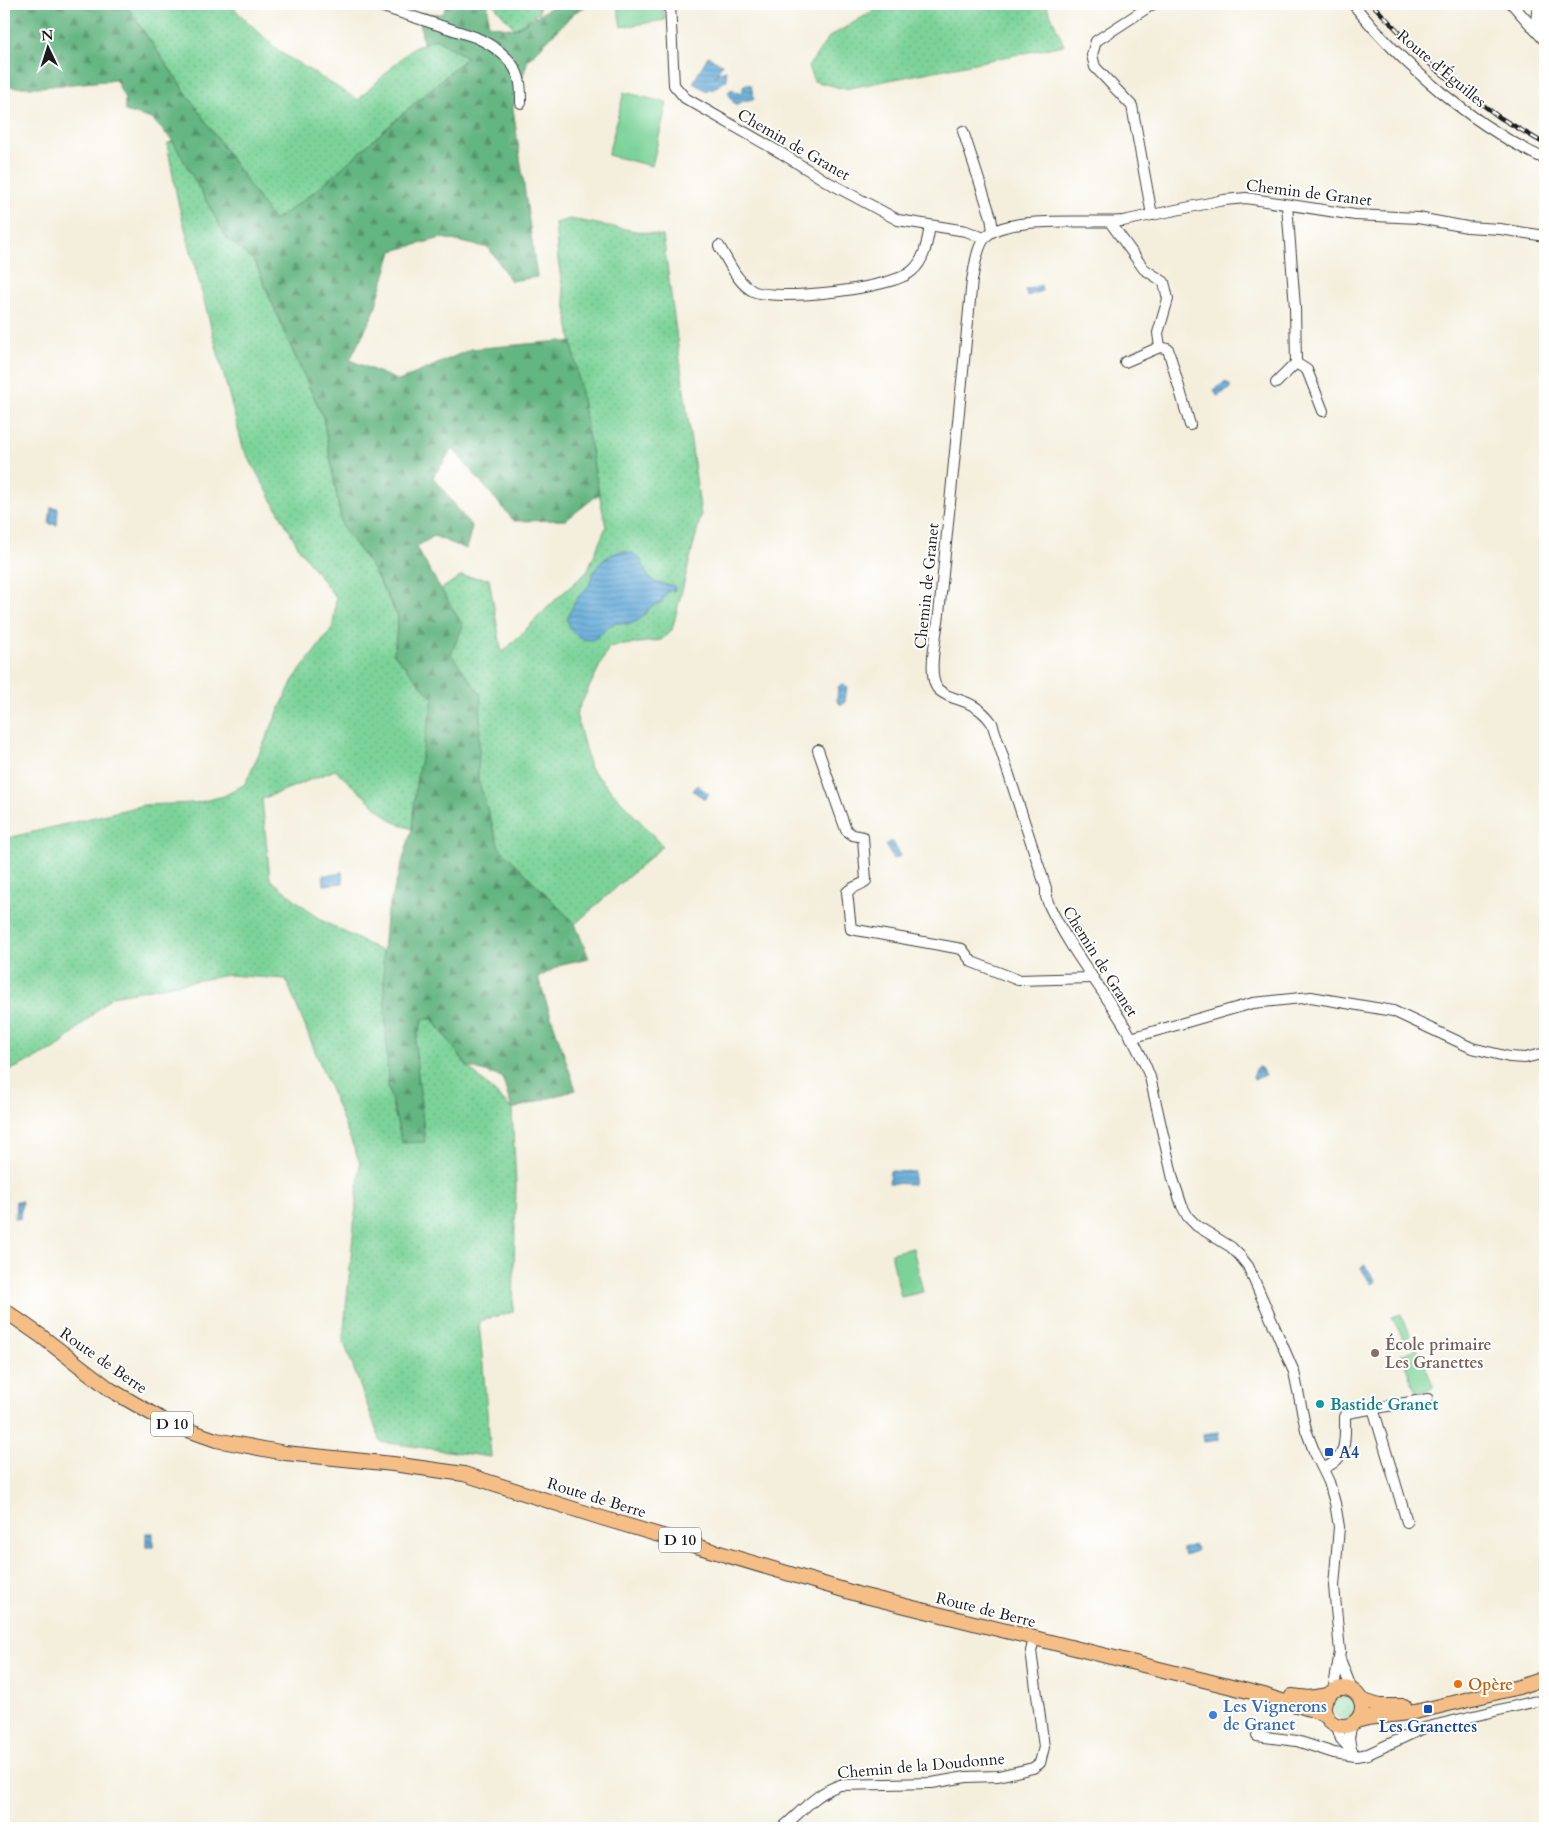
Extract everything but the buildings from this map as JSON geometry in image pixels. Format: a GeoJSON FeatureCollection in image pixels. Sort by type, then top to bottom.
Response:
{"type":"FeatureCollection","features":[{"type":"Feature","properties":{"kind":"main road","name":"Route de Berre"},"geometry":{"type":"LineString","coordinates":[[4,1310],[111,1390],[168,1423],[216,1440],[285,1453],[393,1464],[464,1474],[602,1518],[857,1594],[1264,1695],[1278,1701],[1307,1707],[1332,1720]]}},
{"type":"Feature","properties":{"kind":"main road"},"geometry":{"type":"LineString","coordinates":[[1545,1672],[1403,1706],[1379,1706],[1342,1688],[1331,1693],[1325,1705],[1332,1720],[1342,1725],[1415,1712],[1519,1687],[1545,1678]]}},
{"type":"Feature","properties":{"kind":"main road","name":"Route de Berre"},"geometry":{"type":"LineString","coordinates":[[1264,1695],[1276,1694],[1309,1698],[1331,1693]]}},
{"type":"Feature","properties":{"kind":"main road"},"geometry":{"type":"LineString","coordinates":[[1354,1722],[1361,1714],[1356,1695]]}},
{"type":"Feature","properties":{"kind":"street"},"geometry":{"type":"LineString","coordinates":[[374,4],[475,37],[501,51],[516,70],[520,83],[521,103]]}},
{"type":"Feature","properties":{"kind":"street","name":"Chemin de Granet"},"geometry":{"type":"LineString","coordinates":[[670,4],[674,84],[685,98],[826,181],[898,220],[988,234]]}},
{"type":"Feature","properties":{"kind":"street"},"geometry":{"type":"LineString","coordinates":[[1152,215],[1132,106],[1096,67],[1092,55],[1096,41],[1153,4]]}},
{"type":"Feature","properties":{"kind":"street","name":"Route d'Éguilles"},"geometry":{"type":"LineString","coordinates":[[1353,4],[1391,46],[1444,94],[1511,141],[1545,159]]}},
{"type":"Feature","properties":{"kind":"street"},"geometry":{"type":"LineString","coordinates":[[1512,4],[1545,41]]}},
{"type":"Feature","properties":{"kind":"street"},"geometry":{"type":"LineString","coordinates":[[1534,30],[1538,4]]}},
{"type":"Feature","properties":{"kind":"street"},"geometry":{"type":"LineString","coordinates":[[963,131],[991,217],[988,234]]}},
{"type":"Feature","properties":{"kind":"street","name":"Chemin de Granet"},"geometry":{"type":"LineString","coordinates":[[1331,1693],[1339,1658],[1334,1575],[1339,1527],[1331,1489],[1306,1430],[1294,1372],[1248,1266],[1231,1247],[1196,1226],[1182,1206],[1172,1180],[1150,1078],[1131,1038],[1076,954],[1049,904],[1044,881],[992,723],[984,712],[974,705],[943,694],[937,688],[934,679],[932,668],[972,280],[979,248],[988,234],[1000,228],[1022,224],[1110,222],[1224,200],[1246,198],[1355,215],[1418,218],[1467,228],[1500,229],[1545,236]]}},
{"type":"Feature","properties":{"kind":"street"},"geometry":{"type":"LineString","coordinates":[[1276,383],[1296,363],[1295,307],[1288,205]]}},
{"type":"Feature","properties":{"kind":"street"},"geometry":{"type":"LineString","coordinates":[[1110,222],[1144,269],[1164,282],[1168,299],[1158,333],[1160,347]]}},
{"type":"Feature","properties":{"kind":"street"},"geometry":{"type":"LineString","coordinates":[[719,246],[744,286],[755,292],[769,295],[846,291],[877,286],[911,272],[921,261],[927,246],[930,226]]}},
{"type":"Feature","properties":{"kind":"street"},"geometry":{"type":"LineString","coordinates":[[1125,362],[1160,347],[1168,349],[1190,425]]}},
{"type":"Feature","properties":{"kind":"street"},"geometry":{"type":"LineString","coordinates":[[1296,363],[1307,370],[1323,412]]}},
{"type":"Feature","properties":{"kind":"street"},"geometry":{"type":"LineString","coordinates":[[818,750],[846,830],[853,835],[863,837],[866,881],[852,887],[848,892],[851,929],[962,949],[972,962],[1018,980],[1092,978]]}},
{"type":"Feature","properties":{"kind":"street"},"geometry":{"type":"LineString","coordinates":[[1131,1038],[1254,1004],[1311,997],[1393,1011],[1472,1048],[1508,1058],[1525,1058],[1545,1053]]}},
{"type":"Feature","properties":{"kind":"street"},"geometry":{"type":"LineString","coordinates":[[1323,1468],[1332,1465],[1339,1458],[1345,1447],[1346,1415],[1351,1412],[1428,1398]]}},
{"type":"Feature","properties":{"kind":"street"},"geometry":{"type":"LineString","coordinates":[[1373,1408],[1407,1522]]}},
{"type":"Feature","properties":{"kind":"street","name":"Chemin de la Doudonne"},"geometry":{"type":"LineString","coordinates":[[782,1828],[821,1794],[830,1788],[840,1785],[932,1783],[966,1777],[998,1776],[1033,1768],[1040,1763],[1044,1748],[1032,1651],[1034,1639]]}},
{"type":"Feature","properties":{"kind":"street","name":"Chemin de Granet"},"geometry":{"type":"LineString","coordinates":[[1339,1658],[1356,1695]]}},
{"type":"Feature","properties":{"kind":"street"},"geometry":{"type":"LineString","coordinates":[[1257,1736],[1297,1741],[1334,1753],[1368,1754],[1424,1728],[1545,1700]]}},
{"type":"Feature","properties":{"kind":"street"},"geometry":{"type":"LineString","coordinates":[[1332,1720],[1341,1738],[1354,1753]]}},
{"type":"Feature","properties":{"kind":"street"},"geometry":{"type":"LineString","coordinates":[[1354,1722],[1350,1738],[1354,1753]]}},
{"type":"Feature","properties":{"kind":"green space"},"geometry":{"type":"Polygon","coordinates":[[[4,4],[125,4],[274,221],[318,189],[467,57],[435,39],[423,44],[419,13],[443,14],[447,4],[488,4],[488,25],[515,29],[550,8],[551,4],[590,4],[575,12],[528,60],[513,108],[537,277],[511,281],[489,248],[442,238],[392,251],[374,312],[350,360],[399,381],[471,349],[561,341],[572,343],[599,494],[566,520],[514,521],[453,449],[433,477],[472,527],[466,549],[434,536],[416,547],[463,626],[451,654],[481,695],[478,779],[499,847],[575,924],[589,958],[562,964],[538,978],[576,1090],[512,1109],[502,1077],[468,1067],[433,1019],[423,1019],[415,1044],[425,1142],[402,1143],[388,1087],[383,952],[386,917],[412,829],[416,782],[433,699],[394,654],[398,617],[374,571],[342,526],[323,417],[255,262],[226,237],[173,141],[152,119],[125,111],[125,99],[116,80],[40,87],[4,87],[4,4]]]}},
{"type":"Feature","properties":{"kind":"green space"},"geometry":{"type":"Polygon","coordinates":[[[125,4],[229,4],[280,52],[358,100],[411,49],[435,39],[467,57],[318,189],[274,221],[255,262],[323,417],[342,526],[374,571],[398,617],[461,576],[489,579],[502,653],[555,600],[587,572],[606,527],[585,425],[558,260],[555,223],[570,219],[663,236],[701,515],[672,630],[661,640],[609,647],[576,714],[590,768],[663,846],[575,924],[499,847],[412,829],[392,821],[335,770],[262,799],[270,879],[319,919],[383,952],[468,1067],[512,1109],[516,1184],[513,1312],[479,1321],[491,1457],[381,1442],[343,1340],[360,1163],[286,979],[228,975],[112,996],[56,1049],[4,1073],[4,839],[144,805],[195,803],[224,796],[245,784],[293,680],[333,627],[336,598],[300,550],[243,448],[178,202],[167,144],[206,122],[125,4]]]}},
{"type":"Feature","properties":{"kind":"green space"},"geometry":{"type":"Polygon","coordinates":[[[493,4],[540,4],[539,12],[515,29],[493,4]]]}},
{"type":"Feature","properties":{"kind":"green space"},"geometry":{"type":"Polygon","coordinates":[[[617,4],[662,4],[665,20],[621,27],[617,4]]]}},
{"type":"Feature","properties":{"kind":"green space"},"geometry":{"type":"Polygon","coordinates":[[[885,4],[1046,4],[1064,45],[845,89],[814,81],[808,67],[829,37],[885,4]]]}},
{"type":"Feature","properties":{"kind":"green space"},"geometry":{"type":"Polygon","coordinates":[[[624,92],[667,103],[652,166],[608,155],[624,92]]]}},
{"type":"Feature","properties":{"kind":"green space"},"geometry":{"type":"Polygon","coordinates":[[[913,1248],[923,1292],[901,1297],[891,1253],[913,1248]]]}},
{"type":"Feature","properties":{"kind":"green space"},"geometry":{"type":"Polygon","coordinates":[[[1401,1314],[1411,1336],[1403,1339],[1392,1317],[1401,1314]]]}},
{"type":"Feature","properties":{"kind":"green space"},"geometry":{"type":"Polygon","coordinates":[[[1417,1348],[1434,1387],[1417,1394],[1401,1355],[1417,1348]]]}},
{"type":"Feature","properties":{"kind":"green space"},"geometry":{"type":"Polygon","coordinates":[[[1344,1697],[1352,1700],[1355,1708],[1352,1716],[1344,1719],[1336,1716],[1333,1708],[1336,1700],[1344,1697]]]}},
{"type":"Feature","properties":{"kind":"water"},"geometry":{"type":"Polygon","coordinates":[[[708,56],[722,64],[714,78],[719,72],[726,70],[727,80],[712,90],[709,88],[707,91],[693,83],[708,56]]]}},
{"type":"Feature","properties":{"kind":"water"},"geometry":{"type":"Polygon","coordinates":[[[746,84],[751,85],[754,99],[743,101],[737,105],[733,102],[728,92],[732,89],[738,93],[743,93],[743,86],[746,84]]]}},
{"type":"Feature","properties":{"kind":"water"},"geometry":{"type":"Polygon","coordinates":[[[1041,285],[1042,291],[1027,296],[1025,290],[1041,285]]]}},
{"type":"Feature","properties":{"kind":"water"},"geometry":{"type":"Polygon","coordinates":[[[1226,382],[1230,385],[1230,389],[1217,396],[1214,389],[1226,382]]]}},
{"type":"Feature","properties":{"kind":"water"},"geometry":{"type":"Polygon","coordinates":[[[51,507],[58,508],[57,525],[49,524],[51,507]]]}},
{"type":"Feature","properties":{"kind":"water"},"geometry":{"type":"Polygon","coordinates":[[[623,551],[637,556],[641,560],[646,573],[655,582],[674,586],[675,590],[668,591],[661,603],[650,607],[637,621],[630,624],[618,623],[609,626],[592,640],[581,638],[569,626],[567,620],[571,610],[589,586],[593,573],[600,563],[610,555],[623,551]]]}},
{"type":"Feature","properties":{"kind":"water"},"geometry":{"type":"Polygon","coordinates":[[[842,684],[847,687],[845,702],[841,705],[837,701],[838,687],[842,684]]]}},
{"type":"Feature","properties":{"kind":"water"},"geometry":{"type":"Polygon","coordinates":[[[697,785],[709,794],[705,799],[693,791],[697,785]]]}},
{"type":"Feature","properties":{"kind":"water"},"geometry":{"type":"Polygon","coordinates":[[[889,842],[893,842],[900,856],[893,859],[886,846],[889,842]]]}},
{"type":"Feature","properties":{"kind":"water"},"geometry":{"type":"Polygon","coordinates":[[[342,872],[343,883],[324,885],[323,875],[339,874],[342,872]]]}},
{"type":"Feature","properties":{"kind":"water"},"geometry":{"type":"Polygon","coordinates":[[[1257,1067],[1261,1068],[1265,1075],[1254,1080],[1253,1077],[1257,1067]]]}},
{"type":"Feature","properties":{"kind":"water"},"geometry":{"type":"Polygon","coordinates":[[[890,1171],[914,1172],[913,1184],[889,1183],[890,1171]]]}},
{"type":"Feature","properties":{"kind":"water"},"geometry":{"type":"Polygon","coordinates":[[[16,1201],[22,1201],[20,1219],[15,1218],[16,1201]]]}},
{"type":"Feature","properties":{"kind":"water"},"geometry":{"type":"Polygon","coordinates":[[[1365,1265],[1376,1281],[1371,1284],[1361,1268],[1365,1265]]]}},
{"type":"Feature","properties":{"kind":"water"},"geometry":{"type":"Polygon","coordinates":[[[1218,1432],[1219,1440],[1204,1442],[1203,1434],[1218,1432]]]}},
{"type":"Feature","properties":{"kind":"water"},"geometry":{"type":"Polygon","coordinates":[[[146,1533],[153,1533],[153,1547],[146,1547],[146,1533]]]}},
{"type":"Feature","properties":{"kind":"water"},"geometry":{"type":"Polygon","coordinates":[[[1193,1545],[1197,1548],[1196,1551],[1185,1555],[1182,1549],[1193,1545]]]}},
{"type":"Feature","properties":{"kind":"railway"},"geometry":{"type":"LineString","coordinates":[[1372,4],[1434,68],[1499,117],[1545,144]]}},
{"type":"Feature","properties":{"kind":"place","name":"École primaire Les Granettes"},"geometry":{"type":"Point","coordinates":[1375,1353]}},
{"type":"Feature","properties":{"kind":"place","name":"Bastide Granet"},"geometry":{"type":"Point","coordinates":[1320,1404]}},
{"type":"Feature","properties":{"kind":"place","name":"A4"},"geometry":{"type":"Point","coordinates":[1329,1452]}},
{"type":"Feature","properties":{"kind":"place","name":"Opère"},"geometry":{"type":"Point","coordinates":[1458,1684]}},
{"type":"Feature","properties":{"kind":"place","name":"Les Granettes"},"geometry":{"type":"Point","coordinates":[1428,1709]}},
{"type":"Feature","properties":{"kind":"place","name":"Les Vignerons de Granet"},"geometry":{"type":"Point","coordinates":[1213,1715]}}]}
